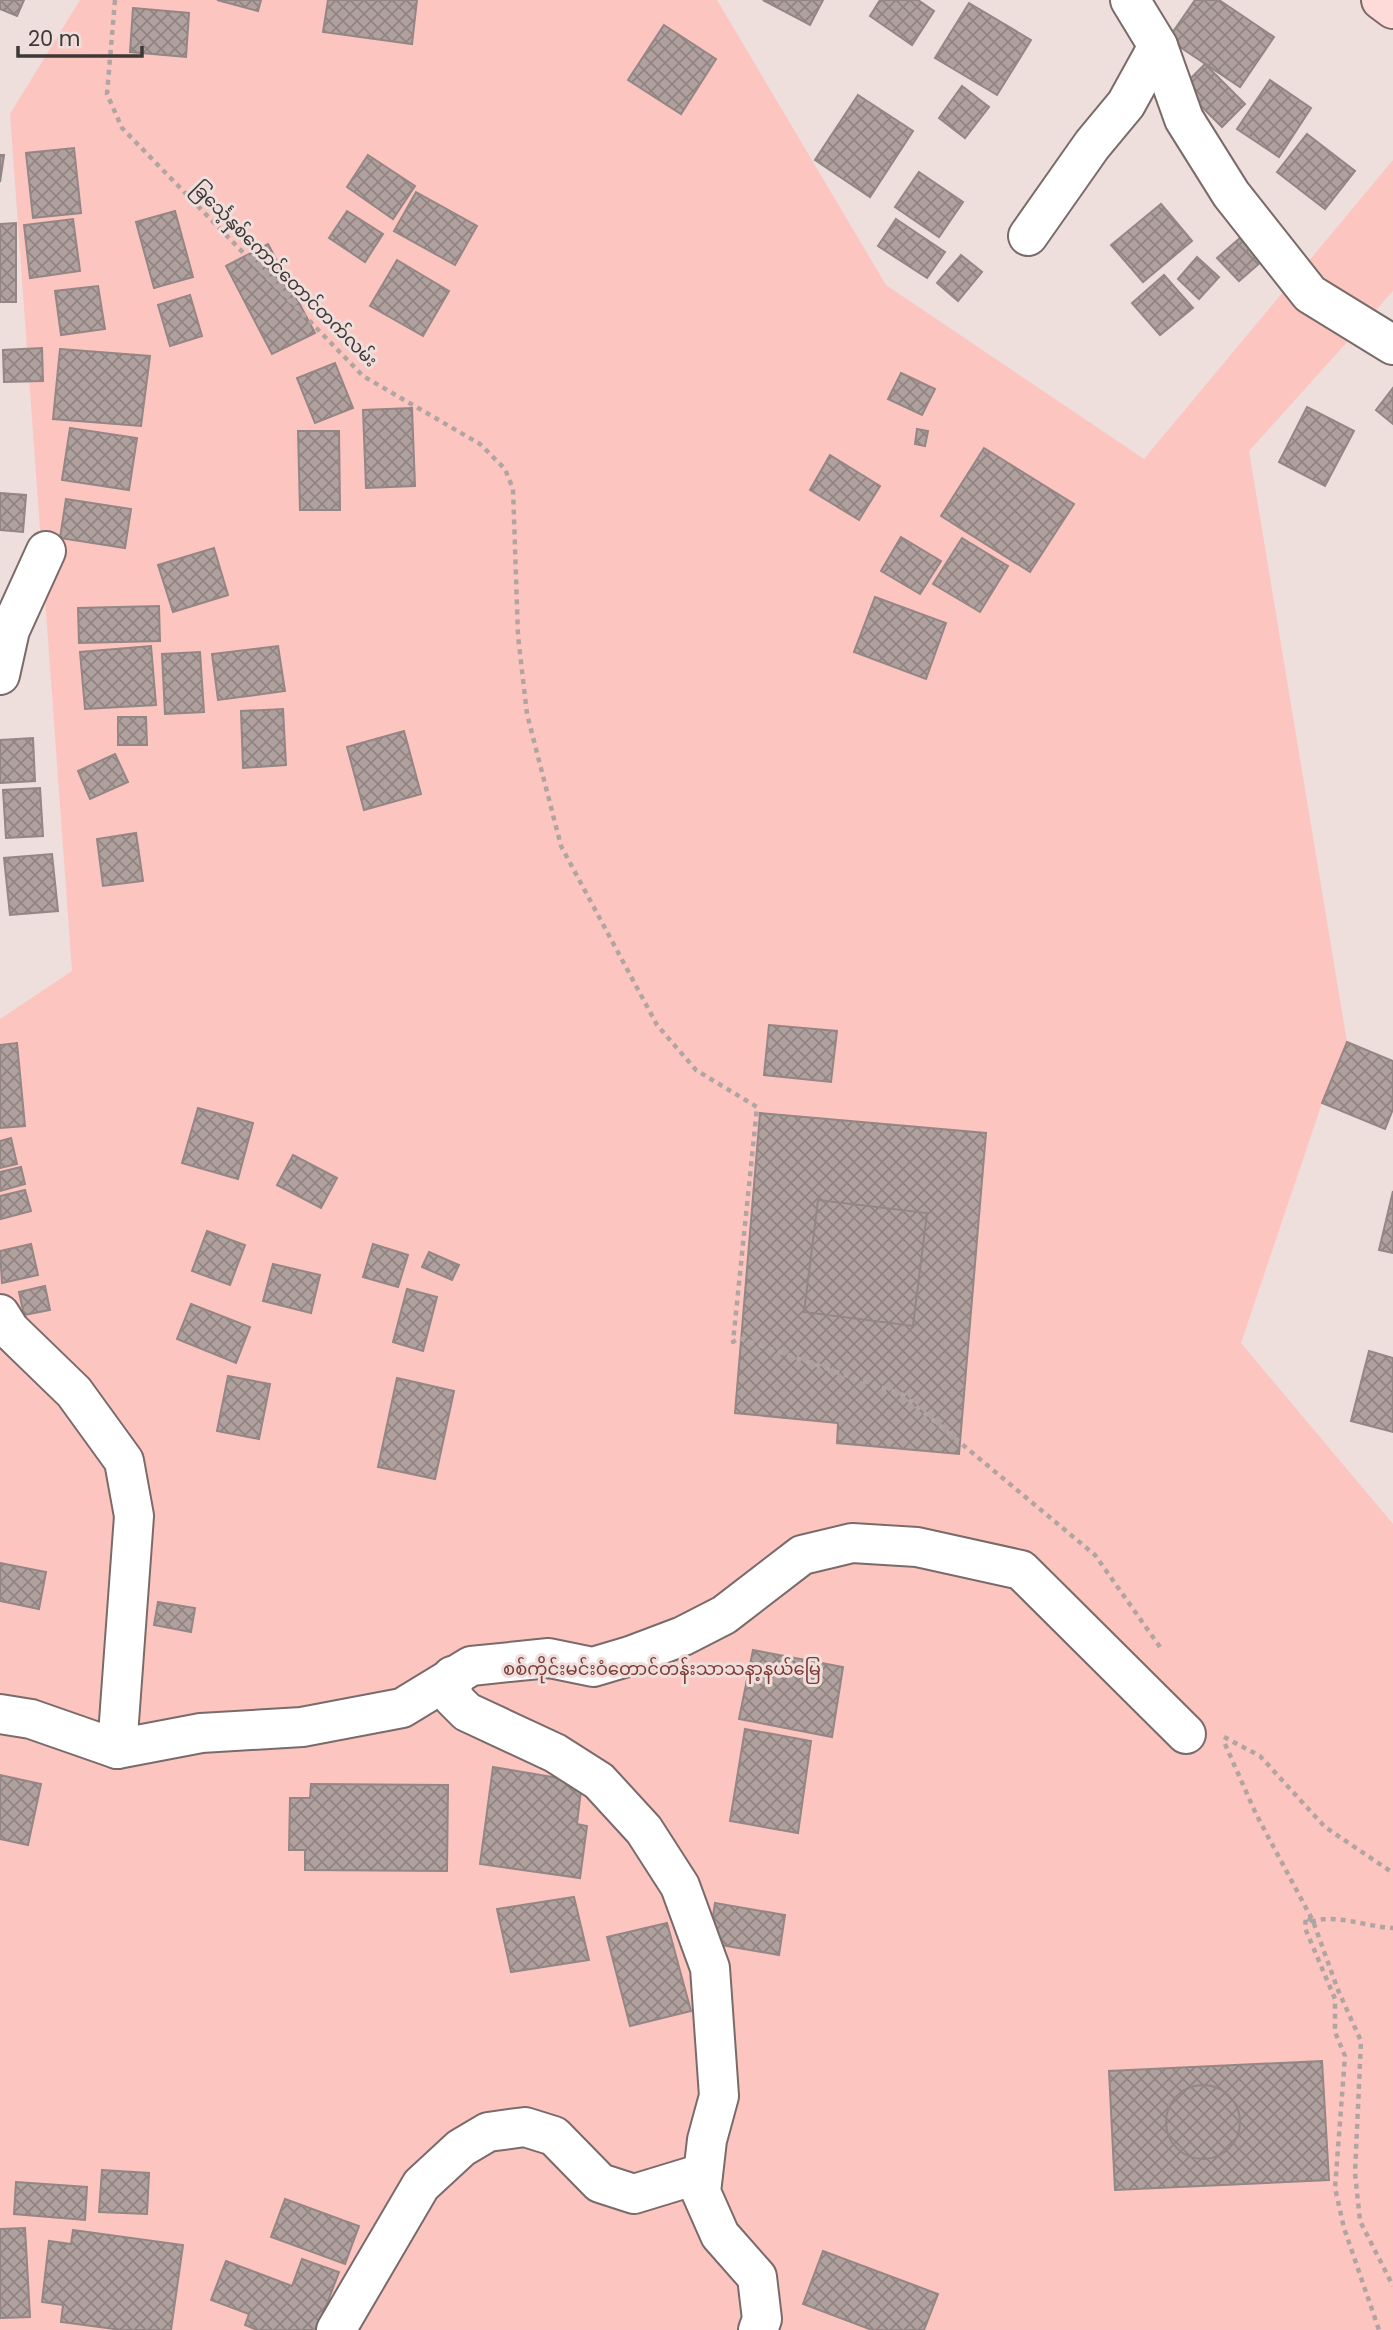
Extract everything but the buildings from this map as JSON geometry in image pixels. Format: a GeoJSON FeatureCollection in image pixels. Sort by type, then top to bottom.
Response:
{"type":"FeatureCollection","features":[{"type":"Feature","properties":{"kind":"street"},"geometry":{"type":"LineString","coordinates":[[1130,0],[1158,46],[1184,119],[1231,194],[1310,294],[1393,345]]}},
{"type":"Feature","properties":{"kind":"street"},"geometry":{"type":"LineString","coordinates":[[1381,0],[1393,9]]}},
{"type":"Feature","properties":{"kind":"street"},"geometry":{"type":"LineString","coordinates":[[1028,236],[1092,145],[1126,104],[1158,46]]}},
{"type":"Feature","properties":{"kind":"street"},"geometry":{"type":"LineString","coordinates":[[0,675],[10,630],[46,551]]}},
{"type":"Feature","properties":{"kind":"street"},"geometry":{"type":"LineString","coordinates":[[0,1314],[10,1330],[74,1392],[124,1461],[134,1516],[117,1749]]}},
{"type":"Feature","properties":{"kind":"street"},"geometry":{"type":"LineString","coordinates":[[0,1714],[31,1719],[117,1749],[201,1733],[302,1727],[402,1708],[471,1666],[549,1658],[593,1667],[618,1660],[683,1636],[724,1615],[802,1555],[852,1543],[917,1547],[1021,1570],[1203,1734]]}},
{"type":"Feature","properties":{"kind":"street"},"geometry":{"type":"LineString","coordinates":[[452,1676],[453,1698],[467,1712],[555,1753],[599,1781],[644,1830],[680,1885],[710,1968],[719,2095],[707,2140],[701,2192],[720,2235],[757,2277],[762,2319],[758,2330]]}},
{"type":"Feature","properties":{"kind":"street"},"geometry":{"type":"LineString","coordinates":[[336,2330],[421,2185],[461,2148],[488,2132],[526,2127],[554,2136],[600,2183],[635,2194],[703,2173]]}},
{"type":"Feature","properties":{"kind":"path","name":"ခြင်္သေ့နှစ်ကောင်တောင်တက်လမ်း"},"geometry":{"type":"LineString","coordinates":[[115,0],[107,94],[122,128],[363,376],[480,444],[505,469],[513,489],[518,636],[527,714],[561,846],[657,1025],[696,1070],[757,1107],[733,1342],[739,1338],[903,1395],[1095,1555],[1167,1657]]}},
{"type":"Feature","properties":{"kind":"path"},"geometry":{"type":"LineString","coordinates":[[1203,1734],[1260,1756],[1325,1827],[1393,1873]]}},
{"type":"Feature","properties":{"kind":"path"},"geometry":{"type":"LineString","coordinates":[[1203,1734],[1256,1814],[1313,1921],[1338,1990],[1361,2040],[1355,2173],[1360,2221],[1393,2286]]}},
{"type":"Feature","properties":{"kind":"path"},"geometry":{"type":"LineString","coordinates":[[1379,2330],[1344,2228],[1335,2188],[1345,2056],[1335,2032],[1335,1999],[1305,1928],[1306,1917],[1313,1921],[1324,1918],[1374,1927],[1393,1927]]}},
{"type":"Feature","properties":{"kind":"green space","name":"စစ်ကိုင်းမင်းဝံတောင်တန်းသာသနာ့နယ်မြေ"},"geometry":{"type":"Polygon","coordinates":[[[80,0],[717,0],[886,285],[1144,459],[1393,160],[1393,291],[1249,451],[1347,1042],[1322,1103],[1241,1343],[1393,1524],[1393,2330],[0,2330],[0,1019],[72,971],[10,114],[80,0]]]}}]}
